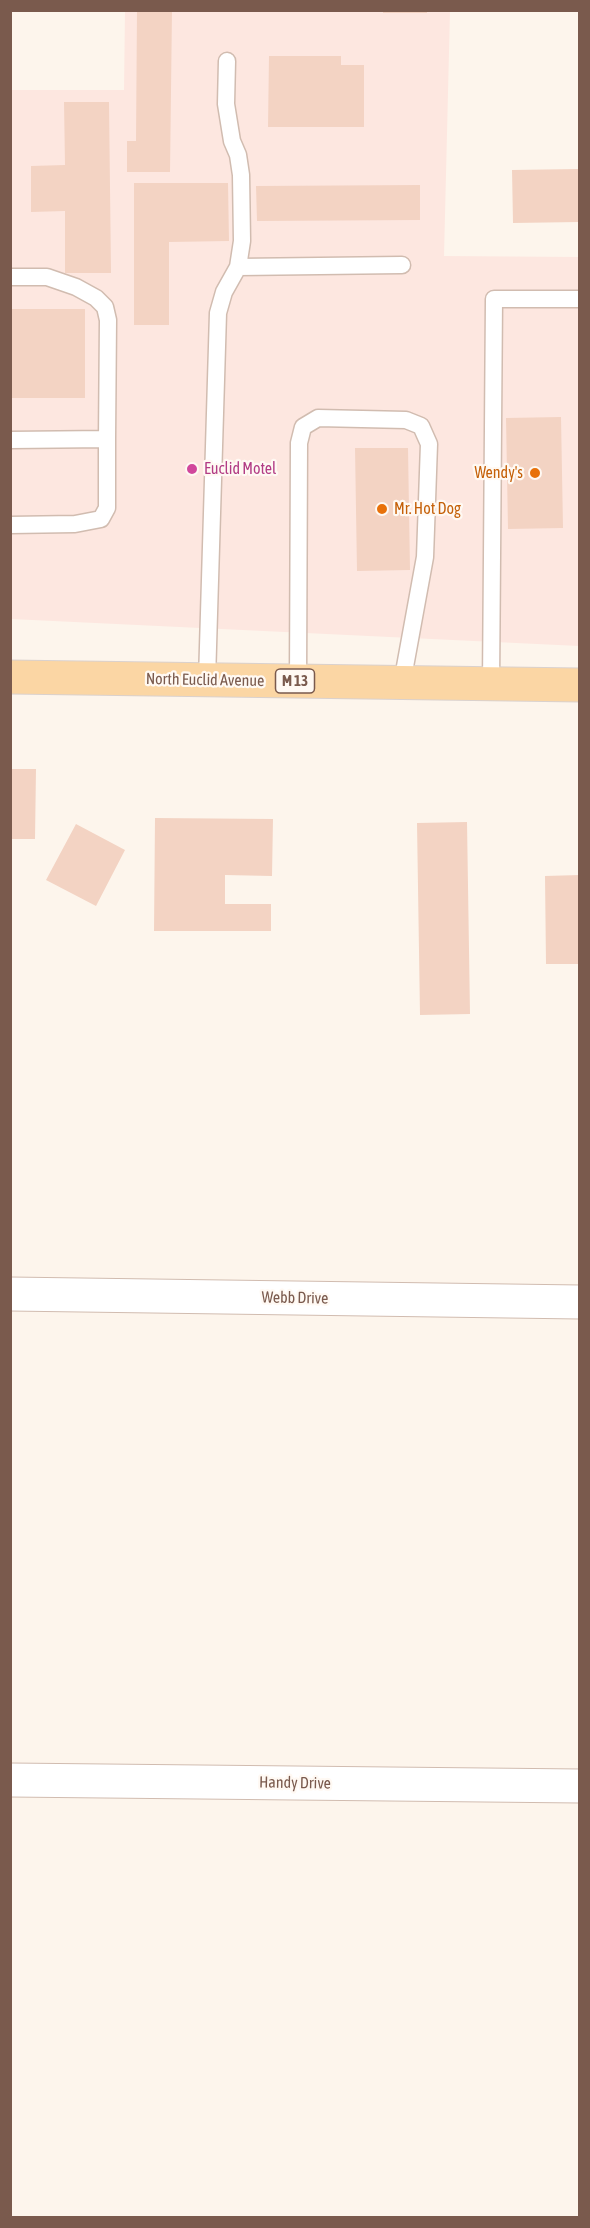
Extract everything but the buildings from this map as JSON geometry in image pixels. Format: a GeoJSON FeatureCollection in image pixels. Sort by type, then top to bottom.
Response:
{"type":"FeatureCollection","features":[{"type":"Feature","properties":{"kind":"main road","name":"North Euclid Avenue"},"geometry":{"type":"LineString","coordinates":[[10,677],[579,685]]}},
{"type":"Feature","properties":{"kind":"street","name":"Webb Drive"},"geometry":{"type":"LineString","coordinates":[[10,1294],[579,1302]]}},
{"type":"Feature","properties":{"kind":"street","name":"Handy Drive"},"geometry":{"type":"LineString","coordinates":[[10,1780],[579,1786]]}},
{"type":"Feature","properties":{"kind":"lane"},"geometry":{"type":"LineString","coordinates":[[207,680],[218,312],[224,292],[238,267],[242,241],[241,175],[226,104],[227,61]]}},
{"type":"Feature","properties":{"kind":"lane"},"geometry":{"type":"LineString","coordinates":[[238,267],[402,265]]}},
{"type":"Feature","properties":{"kind":"lane"},"geometry":{"type":"LineString","coordinates":[[10,277],[47,277],[76,287],[96,298],[105,307],[108,320],[107,508],[101,519],[75,524],[10,525]]}},
{"type":"Feature","properties":{"kind":"lane"},"geometry":{"type":"LineString","coordinates":[[491,684],[494,299],[579,299]]}},
{"type":"Feature","properties":{"kind":"lane"},"geometry":{"type":"LineString","coordinates":[[298,681],[298,443],[303,427],[318,418],[406,420],[421,426],[429,444],[425,557],[402,683]]}},
{"type":"Feature","properties":{"kind":"lane"},"geometry":{"type":"LineString","coordinates":[[10,440],[107,439]]}},
{"type":"Feature","properties":{"kind":"shaded area"},"geometry":{"type":"Polygon","coordinates":[[[125,11],[450,11],[444,256],[579,257],[579,646],[11,619],[11,90],[124,90],[125,11]]]}},
{"type":"Feature","properties":{"kind":"place","name":"Euclid Motel"},"geometry":{"type":"Point","coordinates":[192,469]}},
{"type":"Feature","properties":{"kind":"place","name":"Wendy's"},"geometry":{"type":"Point","coordinates":[535,473]}},
{"type":"Feature","properties":{"kind":"place","name":"Mr. Hot Dog"},"geometry":{"type":"Point","coordinates":[382,509]}}]}
